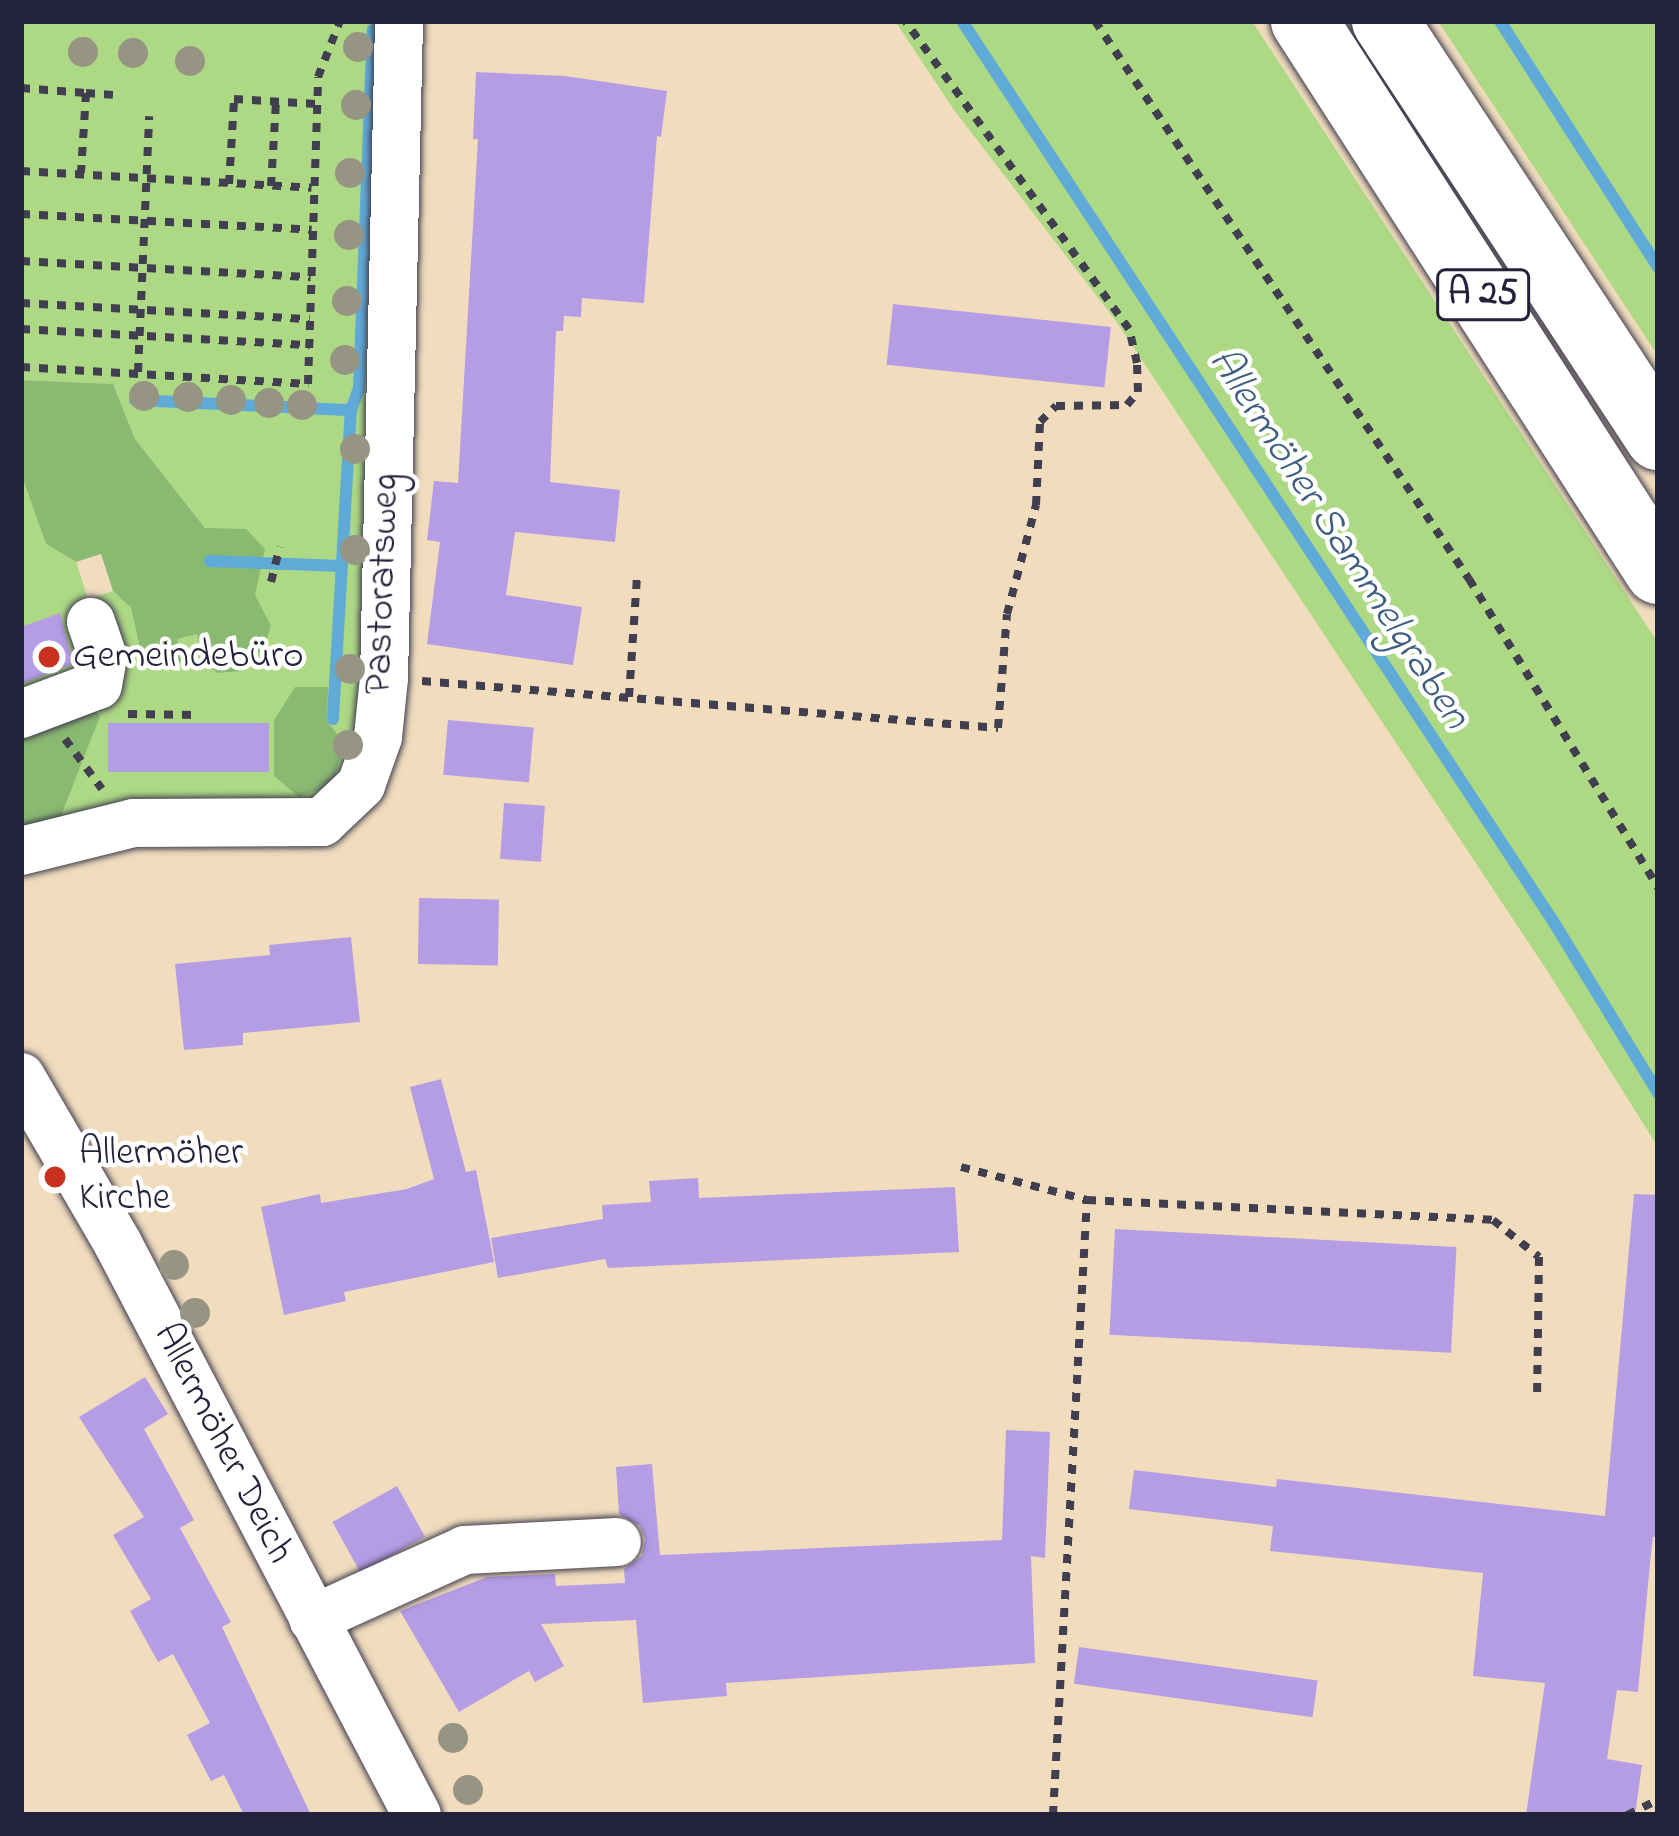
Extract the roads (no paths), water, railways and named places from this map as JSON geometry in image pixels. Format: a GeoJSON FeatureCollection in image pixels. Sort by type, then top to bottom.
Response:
{"type":"FeatureCollection","features":[{"type":"Feature","properties":{"kind":"highway","name":"A 25"},"geometry":{"type":"LineString","coordinates":[[1304,21],[1658,571]]}},
{"type":"Feature","properties":{"kind":"highway","name":"A 25"},"geometry":{"type":"LineString","coordinates":[[1385,21],[1658,436]]}},
{"type":"Feature","properties":{"kind":"street","name":"Pastoratsweg"},"geometry":{"type":"LineString","coordinates":[[21,851],[133,823],[322,822],[362,785],[378,737],[384,678],[398,21]]}},
{"type":"Feature","properties":{"kind":"street"},"geometry":{"type":"LineString","coordinates":[[31,710],[98,685],[103,657],[91,622]]}},
{"type":"Feature","properties":{"kind":"street","name":"Allermöher Deich"},"geometry":{"type":"LineString","coordinates":[[21,1077],[117,1242],[417,1815]]}},
{"type":"Feature","properties":{"kind":"street"},"geometry":{"type":"LineString","coordinates":[[313,1619],[465,1550],[617,1542]]}},
{"type":"Feature","properties":{"kind":"waterway","name":"Allermöher Sammelgraben"},"geometry":{"type":"LineString","coordinates":[[962,21],[1553,921],[1658,1093]]}},
{"type":"Feature","properties":{"kind":"waterway"},"geometry":{"type":"LineString","coordinates":[[1500,21],[1658,267]]}},
{"type":"Feature","properties":{"kind":"waterway"},"geometry":{"type":"LineString","coordinates":[[333,719],[351,410],[359,388],[373,30]]}},
{"type":"Feature","properties":{"kind":"waterway"},"geometry":{"type":"LineString","coordinates":[[135,400],[351,410]]}},
{"type":"Feature","properties":{"kind":"waterway"},"geometry":{"type":"LineString","coordinates":[[210,561],[342,566]]}},
{"type":"Feature","properties":{"kind":"place","name":"Gemeindebüro"},"geometry":{"type":"Point","coordinates":[49,657]}},
{"type":"Feature","properties":{"kind":"place","name":"Allermöher Kirche"},"geometry":{"type":"Point","coordinates":[55,1177]}}]}
